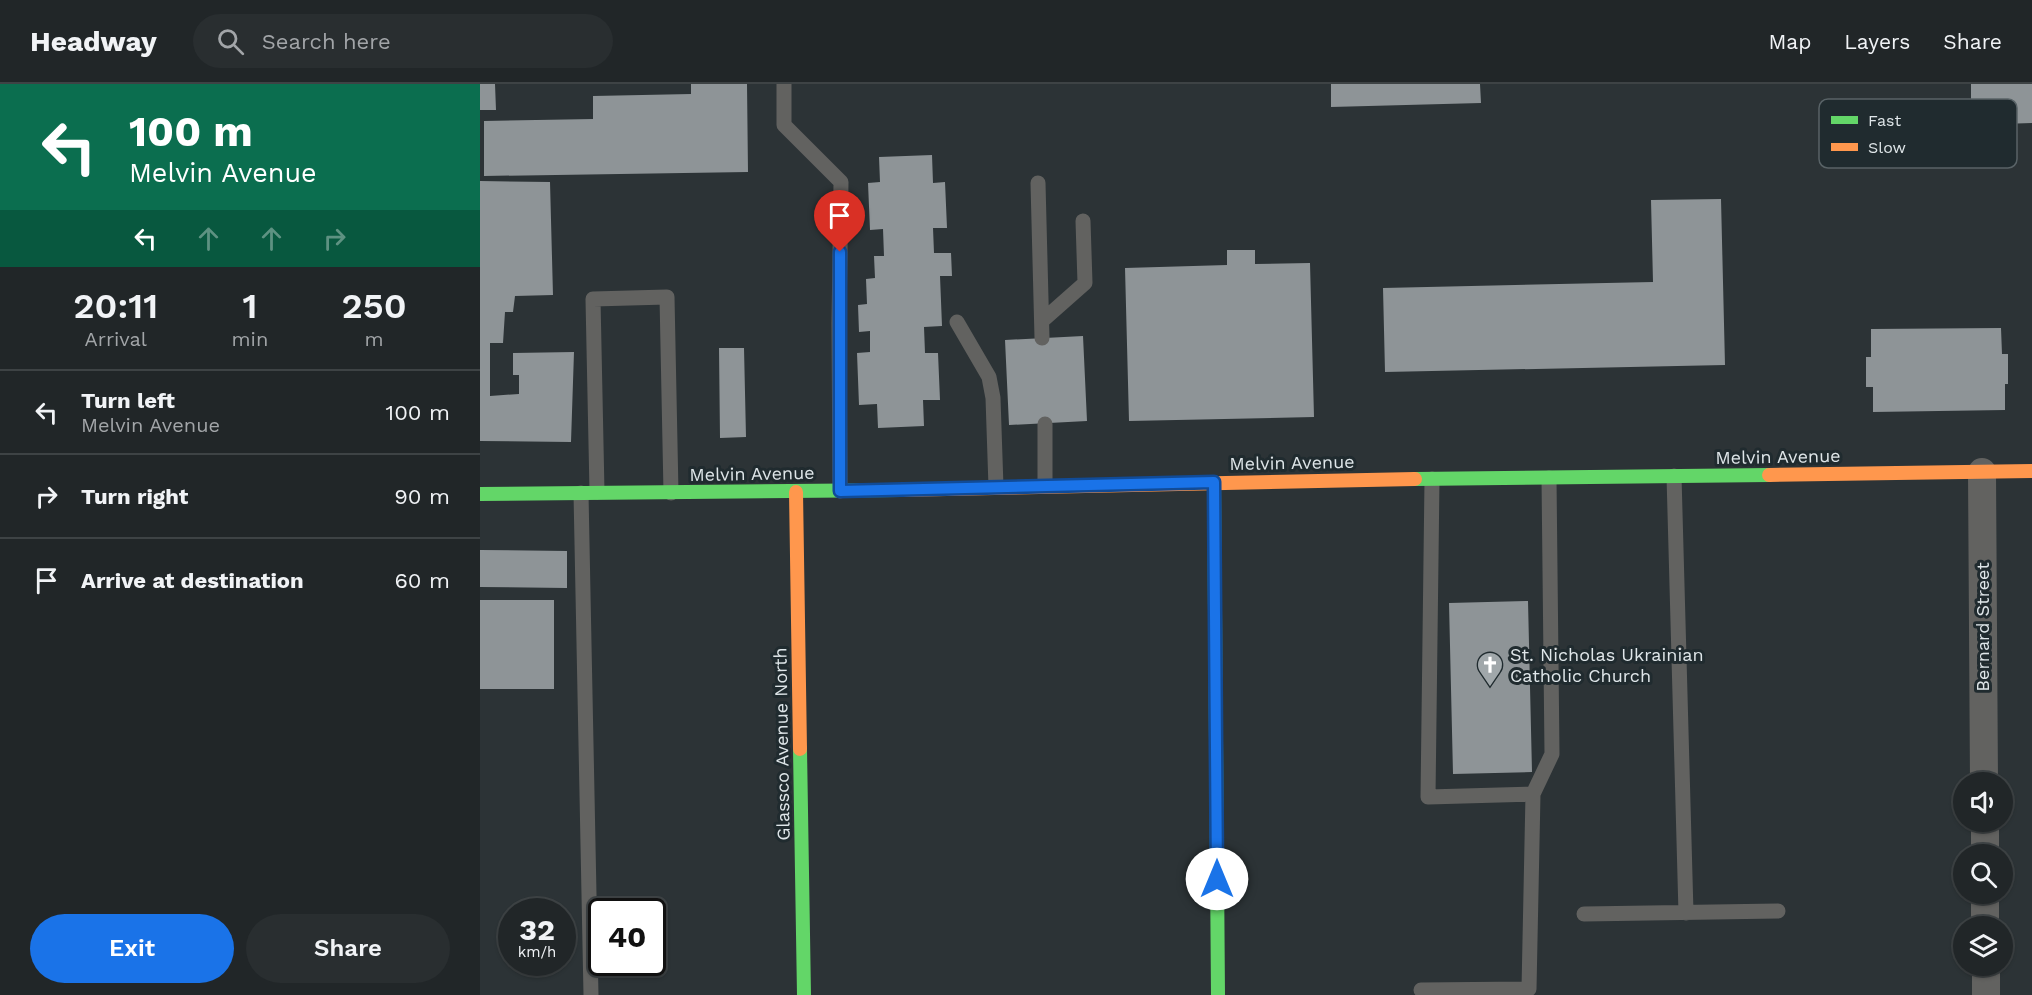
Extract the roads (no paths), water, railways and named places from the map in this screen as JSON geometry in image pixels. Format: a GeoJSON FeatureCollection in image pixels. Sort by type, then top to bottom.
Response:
{"type":"FeatureCollection","features":[{"type":"Feature","properties":{"kind":"street","name":"Melvin Avenue"},"geometry":{"type":"LineString","coordinates":[[480,494],[796,492],[1214,482],[2032,471]]}},
{"type":"Feature","properties":{"kind":"street","name":"Bernard Street"},"geometry":{"type":"LineString","coordinates":[[1982,472],[1984,772]]}},
{"type":"Feature","properties":{"kind":"street"},"geometry":{"type":"LineString","coordinates":[[1214,482],[1218,995]]}},
{"type":"Feature","properties":{"kind":"street","name":"Glassco Avenue North"},"geometry":{"type":"LineString","coordinates":[[796,492],[804,995]]}},
{"type":"Feature","properties":{"kind":"street"},"geometry":{"type":"LineString","coordinates":[[1986,976],[1986,995]]}},
{"type":"Feature","properties":{"kind":"lane"},"geometry":{"type":"LineString","coordinates":[[784,84],[784,125],[841,182],[840,491]]}},
{"type":"Feature","properties":{"kind":"lane"},"geometry":{"type":"LineString","coordinates":[[1038,183],[1042,338]]}},
{"type":"Feature","properties":{"kind":"lane"},"geometry":{"type":"LineString","coordinates":[[1041,321],[1085,283],[1083,221]]}},
{"type":"Feature","properties":{"kind":"lane"},"geometry":{"type":"LineString","coordinates":[[597,492],[592,299],[667,297],[671,493]]}},
{"type":"Feature","properties":{"kind":"lane"},"geometry":{"type":"LineString","coordinates":[[957,322],[989,376],[993,398],[996,487]]}},
{"type":"Feature","properties":{"kind":"lane"},"geometry":{"type":"LineString","coordinates":[[1045,424],[1045,486]]}},
{"type":"Feature","properties":{"kind":"lane"},"geometry":{"type":"LineString","coordinates":[[1674,476],[1686,913]]}},
{"type":"Feature","properties":{"kind":"lane"},"geometry":{"type":"LineString","coordinates":[[1421,990],[1529,989],[1533,794],[1552,754],[1549,478]]}},
{"type":"Feature","properties":{"kind":"lane"},"geometry":{"type":"LineString","coordinates":[[1432,479],[1428,797],[1533,794]]}},
{"type":"Feature","properties":{"kind":"lane"},"geometry":{"type":"LineString","coordinates":[[581,493],[591,995]]}},
{"type":"Feature","properties":{"kind":"lane"},"geometry":{"type":"LineString","coordinates":[[1584,914],[1778,911]]}},
{"type":"Feature","properties":{"kind":"place","name":"St. Nicholas Ukrainian Catholic Church"},"geometry":{"type":"Point","coordinates":[1490,688]}}]}
